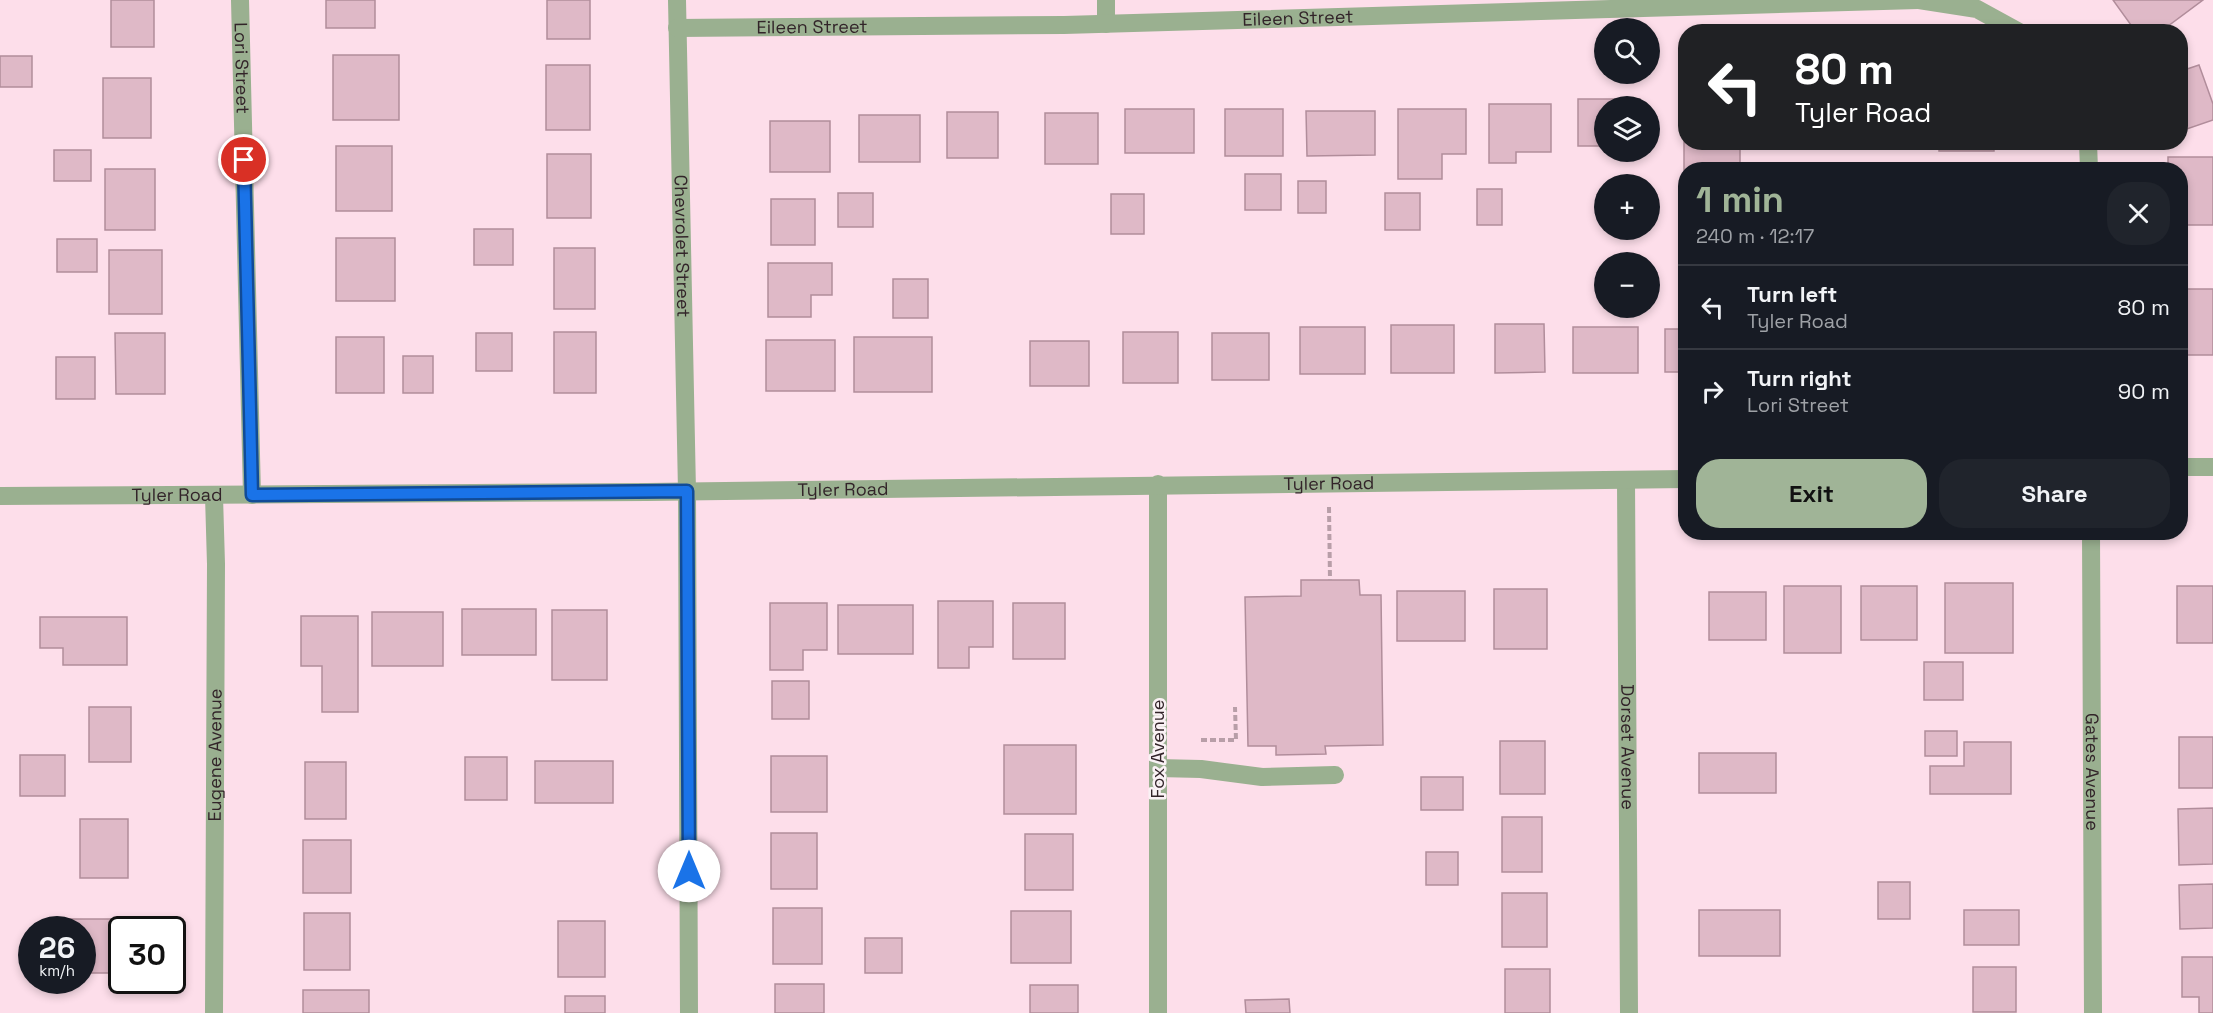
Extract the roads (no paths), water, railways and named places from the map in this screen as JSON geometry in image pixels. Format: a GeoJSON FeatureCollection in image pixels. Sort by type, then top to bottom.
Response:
{"type":"FeatureCollection","features":[{"type":"Feature","properties":{"kind":"street","name":"Lori Street"},"geometry":{"type":"LineString","coordinates":[[240,0],[252,495]]}},
{"type":"Feature","properties":{"kind":"street","name":"Chevrolet Street"},"geometry":{"type":"LineString","coordinates":[[677,0],[687,491],[689,1013]]}},
{"type":"Feature","properties":{"kind":"street"},"geometry":{"type":"LineString","coordinates":[[1106,0],[1106,24]]}},
{"type":"Feature","properties":{"kind":"street","name":"Eileen Street"},"geometry":{"type":"LineString","coordinates":[[677,28],[1106,24],[1918,0],[1977,9],[2004,24]]}},
{"type":"Feature","properties":{"kind":"street"},"geometry":{"type":"LineString","coordinates":[[2188,467],[2213,467]]}},
{"type":"Feature","properties":{"kind":"street","name":"Tyler Road"},"geometry":{"type":"LineString","coordinates":[[0,496],[214,496],[1678,479]]}},
{"type":"Feature","properties":{"kind":"street","name":"Dorset Avenue"},"geometry":{"type":"LineString","coordinates":[[1626,480],[1629,1013]]}},
{"type":"Feature","properties":{"kind":"street","name":"Fox Avenue"},"geometry":{"type":"LineString","coordinates":[[1158,484],[1158,1013]]}},
{"type":"Feature","properties":{"kind":"street","name":"Eugene Avenue"},"geometry":{"type":"LineString","coordinates":[[214,496],[216,576],[214,1013]]}},
{"type":"Feature","properties":{"kind":"street","name":"Gates Avenue"},"geometry":{"type":"LineString","coordinates":[[2091,540],[2093,1013]]}},
{"type":"Feature","properties":{"kind":"street"},"geometry":{"type":"LineString","coordinates":[[1158,768],[1201,769],[1262,777],[1335,775]]}}]}
